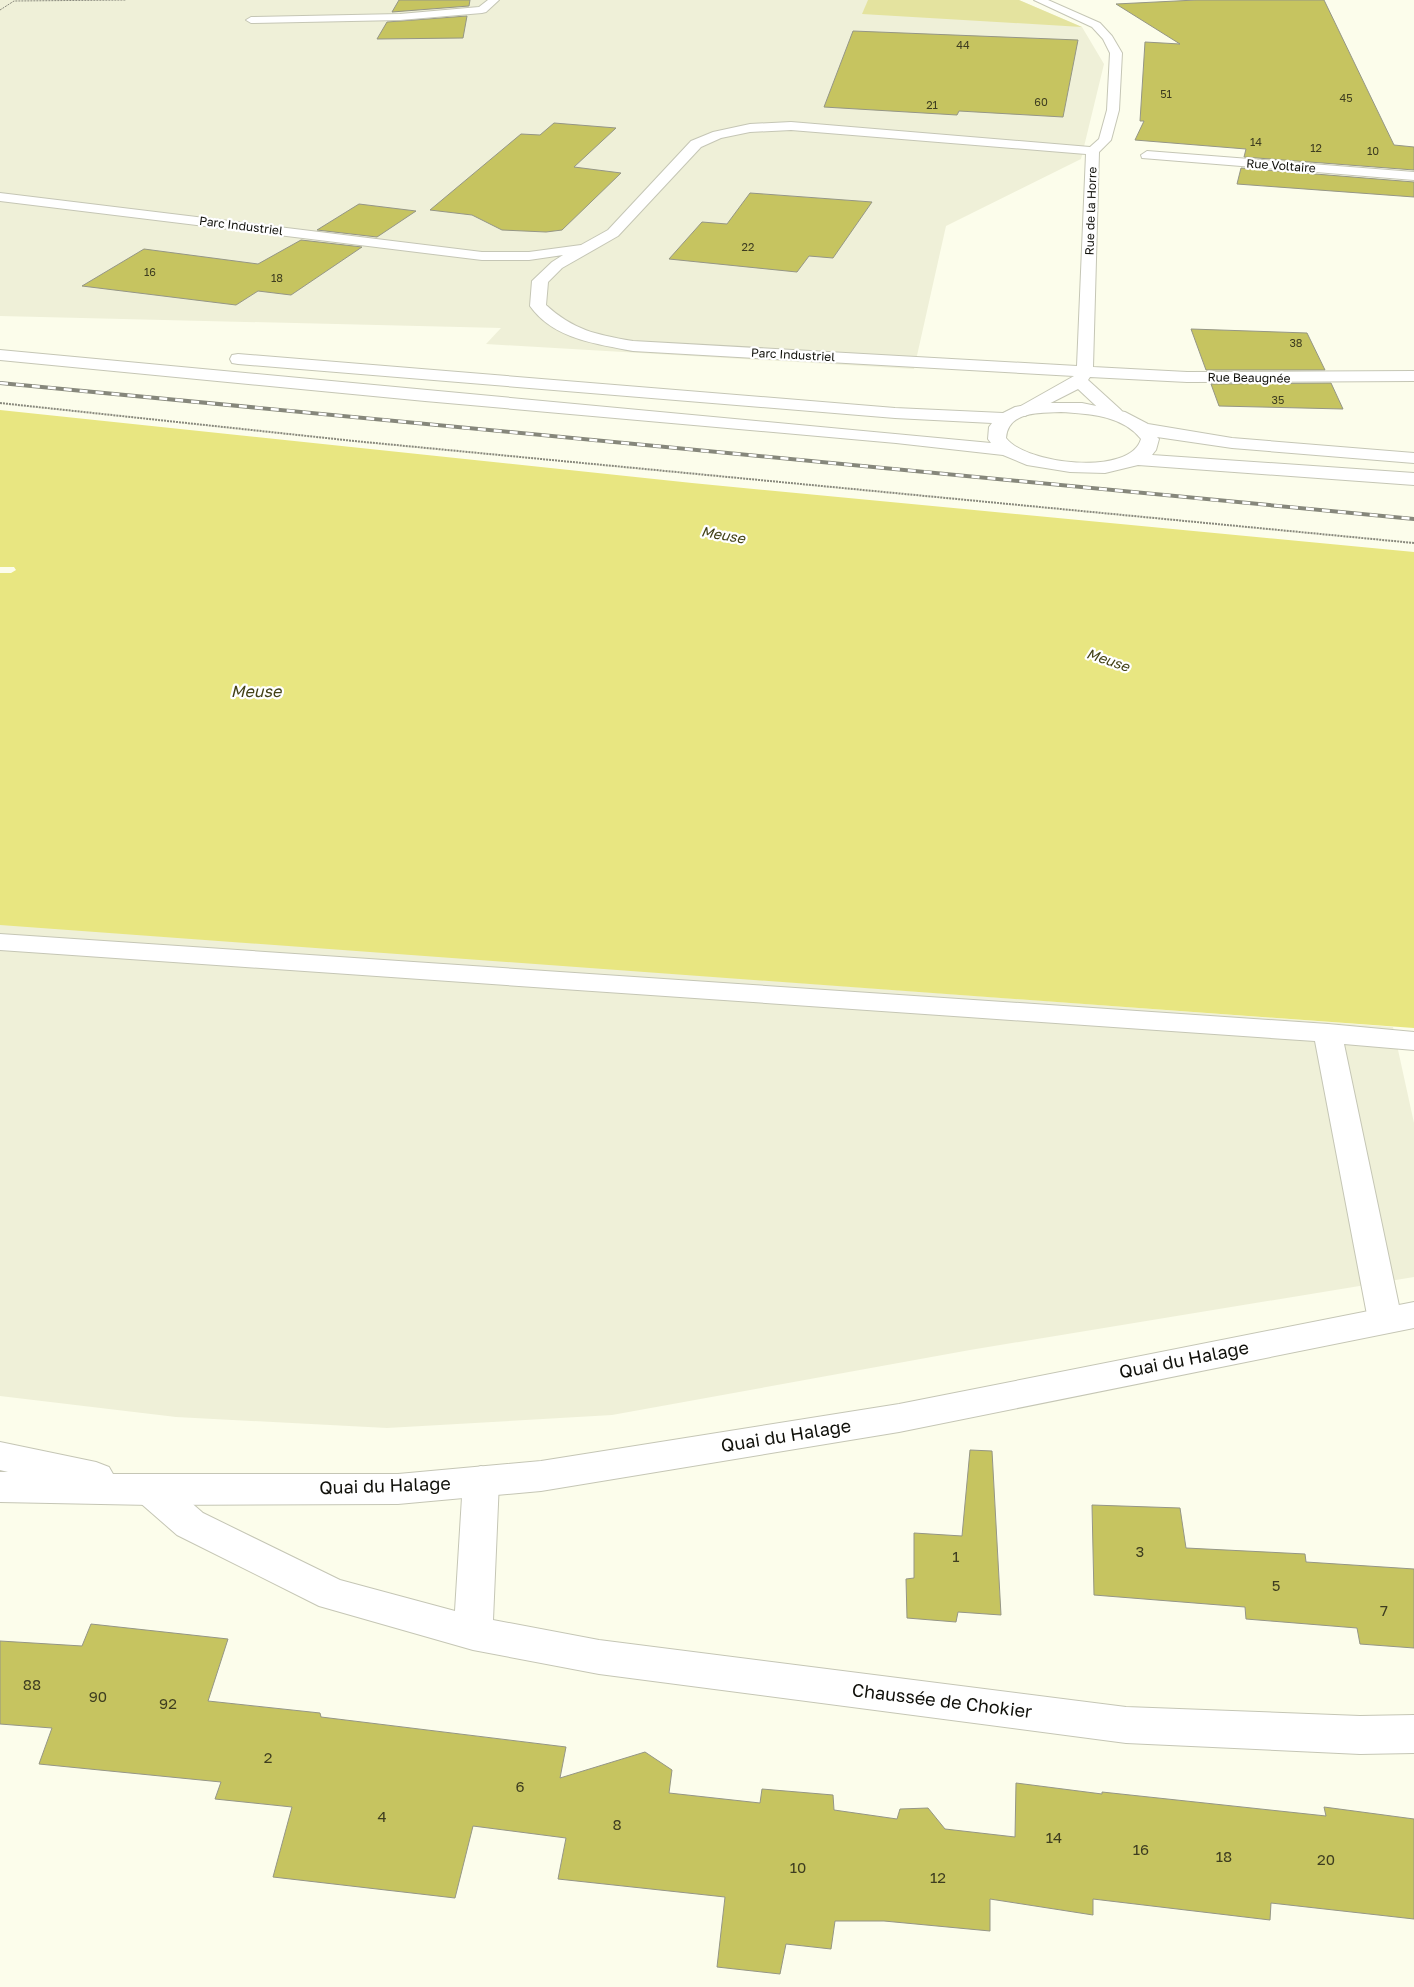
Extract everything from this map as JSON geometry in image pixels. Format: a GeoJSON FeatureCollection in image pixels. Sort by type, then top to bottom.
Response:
{"type":"FeatureCollection","features":[{"type":"Feature","properties":{"kind":"main road"},"geometry":{"type":"LineString","coordinates":[[251,20],[400,17],[482,10],[494,0]]}},
{"type":"Feature","properties":{"kind":"main road","name":"Rue de la Horre"},"geometry":{"type":"LineString","coordinates":[[1040,0],[1096,25],[1108,38],[1116,53],[1113,110],[1105,140],[1093,151],[1082,376]]}},
{"type":"Feature","properties":{"kind":"main road","name":"Parc Industriel"},"geometry":{"type":"LineString","coordinates":[[1082,376],[633,346],[582,337],[553,322],[538,306],[540,281],[557,265],[613,233],[696,144],[717,135],[750,128],[790,126],[1093,151]]}},
{"type":"Feature","properties":{"kind":"main road","name":"Rue Voltaire"},"geometry":{"type":"LineString","coordinates":[[1147,155],[1414,176]]}},
{"type":"Feature","properties":{"kind":"main road","name":"Parc Industriel"},"geometry":{"type":"LineString","coordinates":[[0,197],[482,256],[529,256],[561,253],[589,247]]}},
{"type":"Feature","properties":{"kind":"main road","name":"Parc Industriel"},"geometry":{"type":"LineString","coordinates":[[482,256],[516,267],[540,281]]}},
{"type":"Feature","properties":{"kind":"main road"},"geometry":{"type":"LineString","coordinates":[[0,339],[30,342]]}},
{"type":"Feature","properties":{"kind":"main road"},"geometry":{"type":"LineString","coordinates":[[0,355],[415,395],[906,438],[1008,450]]}},
{"type":"Feature","properties":{"kind":"main road"},"geometry":{"type":"LineString","coordinates":[[219,357],[885,412],[1007,418]]}},
{"type":"Feature","properties":{"kind":"main road"},"geometry":{"type":"LineString","coordinates":[[1115,414],[1082,376],[1025,411],[1007,418],[999,425],[996,433],[999,442],[1008,450],[1032,461],[1071,468],[1111,466],[1136,459],[1414,479]]}},
{"type":"Feature","properties":{"kind":"main road","name":"Rue Beaugnée"},"geometry":{"type":"LineString","coordinates":[[1082,376],[1289,378],[1414,376]]}},
{"type":"Feature","properties":{"kind":"main road"},"geometry":{"type":"LineString","coordinates":[[1025,411],[1049,407],[1076,407],[1115,414],[1143,429],[1150,439],[1147,450],[1136,459]]}},
{"type":"Feature","properties":{"kind":"main road"},"geometry":{"type":"LineString","coordinates":[[1143,429],[1232,443],[1414,458]]}},
{"type":"Feature","properties":{"kind":"main road"},"geometry":{"type":"LineString","coordinates":[[0,942],[1328,1033],[1414,1041]]}},
{"type":"Feature","properties":{"kind":"main road"},"geometry":{"type":"LineString","coordinates":[[1328,1033],[1400,1317]]}},
{"type":"Feature","properties":{"kind":"main road","name":"Quai du Halage"},"geometry":{"type":"LineString","coordinates":[[0,1487],[151,1490],[398,1489],[541,1476],[899,1418],[1400,1317]]}},
{"type":"Feature","properties":{"kind":"main road","name":"Quai du Halage"},"geometry":{"type":"LineString","coordinates":[[0,1456],[151,1490]]}},
{"type":"Feature","properties":{"kind":"main road"},"geometry":{"type":"LineString","coordinates":[[473,1633],[481,1481]]}},
{"type":"Feature","properties":{"kind":"main road","name":"Chaussée de Chokier"},"geometry":{"type":"LineString","coordinates":[[151,1490],[190,1524],[332,1594],[473,1633],[599,1657],[1126,1724],[1360,1735],[1414,1734]]}},
{"type":"Feature","properties":{"kind":"path"},"geometry":{"type":"LineString","coordinates":[[0,10],[14,1],[126,0]]}},
{"type":"Feature","properties":{"kind":"path"},"geometry":{"type":"LineString","coordinates":[[0,404],[364,442],[1414,542]]}},
{"type":"Feature","properties":{"kind":"shaded area"},"geometry":{"type":"Polygon","coordinates":[[[0,0],[1019,0],[1082,27],[1104,64],[1081,159],[946,226],[914,369],[486,344],[501,328],[0,316],[0,0]]]}},
{"type":"Feature","properties":{"kind":"shaded area"},"geometry":{"type":"Polygon","coordinates":[[[868,0],[1019,0],[1082,27],[862,14],[868,0]]]}},
{"type":"Feature","properties":{"kind":"shaded area"},"geometry":{"type":"Polygon","coordinates":[[[0,923],[1393,1027],[1414,1123],[1414,1277],[970,1350],[612,1415],[387,1428],[176,1417],[0,1396],[0,923]]]}},
{"type":"Feature","properties":{"kind":"water","name":"Meuse"},"geometry":{"type":"Polygon","coordinates":[[[0,410],[692,483],[1414,552],[1414,1028],[0,925],[0,573],[11,573],[16,570],[14,567],[0,567],[0,410]]]}},
{"type":"Feature","properties":{"kind":"building"},"geometry":{"type":"Polygon","coordinates":[[[399,0],[470,0],[469,6],[392,12],[399,0]]]}},
{"type":"Feature","properties":{"kind":"building"},"geometry":{"type":"Polygon","coordinates":[[[1196,0],[1324,0],[1394,145],[1414,147],[1414,170],[1244,157],[1246,149],[1135,140],[1144,121],[1140,121],[1145,42],[1180,44],[1116,4],[1196,0]]]}},
{"type":"Feature","properties":{"kind":"building"},"geometry":{"type":"Polygon","coordinates":[[[467,16],[463,38],[377,39],[387,22],[467,16]]]}},
{"type":"Feature","properties":{"kind":"building"},"geometry":{"type":"Polygon","coordinates":[[[853,31],[1078,40],[1063,117],[959,111],[957,115],[824,107],[853,31]]]}},
{"type":"Feature","properties":{"kind":"building"},"geometry":{"type":"Polygon","coordinates":[[[554,123],[616,128],[574,167],[621,173],[562,230],[546,232],[502,230],[472,215],[430,210],[521,134],[540,135],[554,123]]]}},
{"type":"Feature","properties":{"kind":"building"},"geometry":{"type":"Polygon","coordinates":[[[1241,168],[1414,182],[1414,197],[1237,184],[1241,168]]]}},
{"type":"Feature","properties":{"kind":"building"},"geometry":{"type":"Polygon","coordinates":[[[750,193],[872,202],[833,258],[809,256],[797,272],[669,259],[702,222],[727,224],[750,193]]]}},
{"type":"Feature","properties":{"kind":"building"},"geometry":{"type":"Polygon","coordinates":[[[359,204],[416,211],[377,237],[317,230],[359,204]]]}},
{"type":"Feature","properties":{"kind":"building"},"geometry":{"type":"Polygon","coordinates":[[[301,240],[362,247],[291,295],[258,291],[236,305],[82,286],[144,249],[258,264],[301,240]]]}},
{"type":"Feature","properties":{"kind":"building"},"geometry":{"type":"Polygon","coordinates":[[[1191,329],[1307,333],[1325,370],[1206,370],[1191,329]]]}},
{"type":"Feature","properties":{"kind":"building"},"geometry":{"type":"Polygon","coordinates":[[[1331,383],[1343,409],[1219,406],[1211,384],[1331,383]]]}},
{"type":"Feature","properties":{"kind":"building"},"geometry":{"type":"Polygon","coordinates":[[[970,1450],[992,1451],[1001,1615],[958,1612],[956,1622],[907,1618],[906,1579],[914,1578],[914,1533],[962,1536],[970,1450]]]}},
{"type":"Feature","properties":{"kind":"building"},"geometry":{"type":"Polygon","coordinates":[[[1092,1505],[1180,1508],[1186,1548],[1305,1554],[1306,1562],[1414,1569],[1414,1648],[1360,1644],[1357,1628],[1246,1619],[1245,1607],[1094,1595],[1092,1505]]]}},
{"type":"Feature","properties":{"kind":"building"},"geometry":{"type":"Polygon","coordinates":[[[91,1624],[228,1639],[208,1701],[320,1713],[321,1717],[566,1747],[560,1778],[645,1752],[672,1770],[669,1793],[760,1803],[762,1789],[833,1795],[834,1810],[897,1819],[900,1809],[928,1808],[945,1829],[1015,1837],[1016,1783],[1102,1794],[1102,1792],[1326,1816],[1324,1807],[1414,1819],[1414,1919],[1271,1903],[1270,1920],[1093,1899],[1093,1915],[990,1899],[990,1931],[884,1921],[835,1921],[831,1949],[786,1944],[780,1974],[717,1967],[725,1897],[558,1879],[566,1838],[473,1826],[455,1898],[273,1877],[292,1807],[215,1799],[221,1782],[39,1764],[52,1728],[0,1724],[0,1641],[82,1646],[91,1624]]]}},
{"type":"Feature","properties":{"kind":"railway"},"geometry":{"type":"LineString","coordinates":[[0,383],[1414,519]]}}]}
